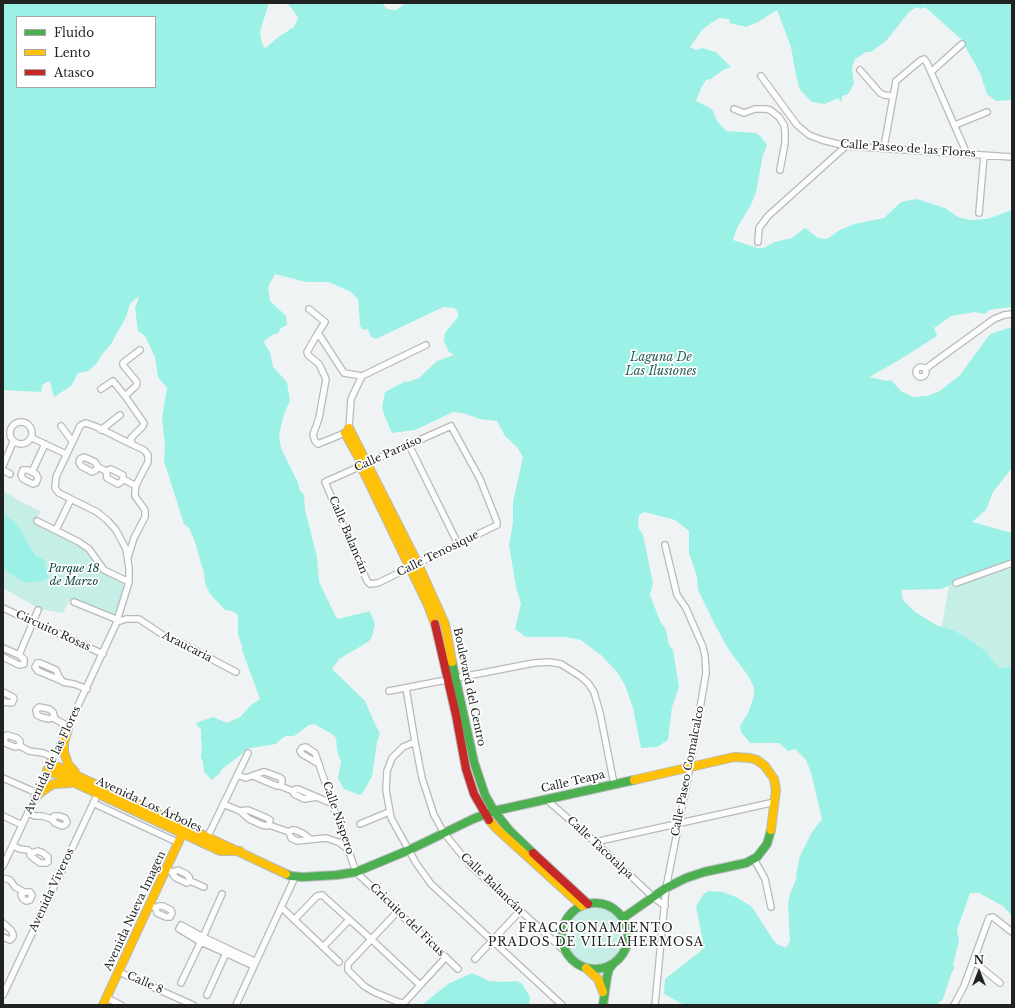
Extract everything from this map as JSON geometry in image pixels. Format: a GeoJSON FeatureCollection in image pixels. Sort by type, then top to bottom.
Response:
{"type":"FeatureCollection","features":[{"type":"Feature","properties":{"kind":"street"},"geometry":{"type":"LineString","coordinates":[[931,72],[962,44]]}},
{"type":"Feature","properties":{"kind":"street"},"geometry":{"type":"LineString","coordinates":[[884,147],[892,96],[896,81],[924,59],[926,60],[967,154]]}},
{"type":"Feature","properties":{"kind":"street"},"geometry":{"type":"LineString","coordinates":[[860,70],[880,93],[892,96]]}},
{"type":"Feature","properties":{"kind":"street","name":"Calle Paseo de las Flores"},"geometry":{"type":"LineString","coordinates":[[761,76],[800,129],[809,135],[826,141],[846,146],[884,147],[1012,157]]}},
{"type":"Feature","properties":{"kind":"street"},"geometry":{"type":"LineString","coordinates":[[734,109],[744,113],[755,109],[766,108],[775,113],[781,120],[784,126],[785,136],[780,170]]}},
{"type":"Feature","properties":{"kind":"street"},"geometry":{"type":"LineString","coordinates":[[955,125],[987,112]]}},
{"type":"Feature","properties":{"kind":"street"},"geometry":{"type":"LineString","coordinates":[[781,120],[789,114]]}},
{"type":"Feature","properties":{"kind":"street"},"geometry":{"type":"LineString","coordinates":[[758,242],[760,228],[768,216],[846,146]]}},
{"type":"Feature","properties":{"kind":"street"},"geometry":{"type":"LineString","coordinates":[[979,213],[984,155]]}},
{"type":"Feature","properties":{"kind":"street"},"geometry":{"type":"LineString","coordinates":[[309,309],[325,322],[307,352],[308,355],[319,364],[326,379],[319,418],[313,438],[316,443],[318,444],[347,430],[351,399],[362,376]]}},
{"type":"Feature","properties":{"kind":"street"},"geometry":{"type":"LineString","coordinates":[[925,369],[994,319],[1012,314]]}},
{"type":"Feature","properties":{"kind":"street"},"geometry":{"type":"LineString","coordinates":[[318,334],[344,373],[362,376],[426,345]]}},
{"type":"Feature","properties":{"kind":"street"},"geometry":{"type":"LineString","coordinates":[[125,396],[137,384],[124,367],[123,363],[140,350]]}},
{"type":"Feature","properties":{"kind":"street"},"geometry":{"type":"LineString","coordinates":[[101,389],[113,381],[144,423],[143,426],[131,438],[132,444]]}},
{"type":"Feature","properties":{"kind":"street"},"geometry":{"type":"LineString","coordinates":[[101,430],[120,415]]}},
{"type":"Feature","properties":{"kind":"street"},"geometry":{"type":"LineString","coordinates":[[22,422],[29,425],[32,432],[32,438],[25,444],[13,442],[9,436],[10,427],[16,423],[22,422]]}},
{"type":"Feature","properties":{"kind":"street"},"geometry":{"type":"LineString","coordinates":[[86,423],[146,451],[148,455],[148,462],[136,486],[135,496],[145,510],[146,514],[132,542],[128,557],[123,542],[112,525],[97,512],[59,493],[55,488],[56,477],[72,441],[80,426],[86,423]]}},
{"type":"Feature","properties":{"kind":"street"},"geometry":{"type":"LineString","coordinates":[[61,426],[72,441]]}},
{"type":"Feature","properties":{"kind":"street","name":"Calle Paraíso"},"geometry":{"type":"LineString","coordinates":[[325,482],[452,426],[478,476],[496,520]]}},
{"type":"Feature","properties":{"kind":"street","name":"Boulevard del Centro"},"geometry":{"type":"LineString","coordinates":[[347,430],[361,456],[436,627],[452,679],[481,787],[494,811],[510,831],[585,905]]}},
{"type":"Feature","properties":{"kind":"street"},"geometry":{"type":"LineString","coordinates":[[32,438],[66,454]]}},
{"type":"Feature","properties":{"kind":"street"},"geometry":{"type":"LineString","coordinates":[[3,466],[13,442]]}},
{"type":"Feature","properties":{"kind":"street"},"geometry":{"type":"LineString","coordinates":[[32,472],[45,444]]}},
{"type":"Feature","properties":{"kind":"street"},"geometry":{"type":"LineString","coordinates":[[409,445],[458,544]]}},
{"type":"Feature","properties":{"kind":"street"},"geometry":{"type":"LineString","coordinates":[[99,468],[92,472],[81,466],[80,459],[84,457],[89,459],[95,462],[99,468],[106,471],[111,469],[122,475],[123,479],[136,486]]}},
{"type":"Feature","properties":{"kind":"street","name":"Boulevard del Centro"},"geometry":{"type":"LineString","coordinates":[[364,464],[418,564],[445,624],[467,773],[473,790],[491,823],[585,905]]}},
{"type":"Feature","properties":{"kind":"street"},"geometry":{"type":"LineString","coordinates":[[3,470],[10,474]]}},
{"type":"Feature","properties":{"kind":"street"},"geometry":{"type":"LineString","coordinates":[[106,471],[107,478],[118,484],[123,479]]}},
{"type":"Feature","properties":{"kind":"street","name":"Calle Balancán"},"geometry":{"type":"LineString","coordinates":[[325,482],[367,580],[370,584],[374,584]]}},
{"type":"Feature","properties":{"kind":"street"},"geometry":{"type":"LineString","coordinates":[[56,530],[71,499]]}},
{"type":"Feature","properties":{"kind":"street","name":"Calle Tenosique"},"geometry":{"type":"LineString","coordinates":[[374,584],[378,584],[495,527],[497,525],[496,520]]}},
{"type":"Feature","properties":{"kind":"street"},"geometry":{"type":"LineString","coordinates":[[37,521],[79,542],[89,549],[106,571],[129,582]]}},
{"type":"Feature","properties":{"kind":"street","name":"Calle Paseo Comalcalco"},"geometry":{"type":"LineString","coordinates":[[655,1005],[666,888],[705,682],[705,656],[703,647],[685,605],[677,595],[665,545]]}},
{"type":"Feature","properties":{"kind":"street","name":"Avenida de las Flores"},"geometry":{"type":"LineString","coordinates":[[3,866],[4,859],[13,846],[50,763],[87,689],[118,621],[129,582],[128,557]]}},
{"type":"Feature","properties":{"kind":"street"},"geometry":{"type":"LineString","coordinates":[[956,583],[1012,563]]}},
{"type":"Feature","properties":{"kind":"street"},"geometry":{"type":"LineString","coordinates":[[74,602],[118,621]]}},
{"type":"Feature","properties":{"kind":"street","name":"Circuito Rosas"},"geometry":{"type":"LineString","coordinates":[[3,608],[103,654]]}},
{"type":"Feature","properties":{"kind":"street"},"geometry":{"type":"LineString","coordinates":[[19,655],[38,610]]}},
{"type":"Feature","properties":{"kind":"street","name":"Araucaria"},"geometry":{"type":"LineString","coordinates":[[118,621],[126,619],[139,619],[169,639],[182,644],[236,672]]}},
{"type":"Feature","properties":{"kind":"street"},"geometry":{"type":"LineString","coordinates":[[3,648],[19,655],[25,660],[22,665],[19,665],[3,657]]}},
{"type":"Feature","properties":{"kind":"street"},"geometry":{"type":"LineString","coordinates":[[389,691],[546,662],[557,663],[574,672],[588,683],[595,696],[600,713],[614,784]]}},
{"type":"Feature","properties":{"kind":"street"},"geometry":{"type":"LineString","coordinates":[[63,682],[59,678],[56,670],[37,663],[35,667],[36,670],[63,682],[87,689]]}},
{"type":"Feature","properties":{"kind":"street","name":"Calle Balancán"},"geometry":{"type":"LineString","coordinates":[[406,688],[415,742],[427,795],[434,815],[444,833],[465,860],[567,953]]}},
{"type":"Feature","properties":{"kind":"street"},"geometry":{"type":"LineString","coordinates":[[3,692],[14,699],[12,703],[3,703]]}},
{"type":"Feature","properties":{"kind":"street"},"geometry":{"type":"LineString","coordinates":[[54,717],[68,728],[64,742],[64,755],[70,767],[80,776]]}},
{"type":"Feature","properties":{"kind":"street"},"geometry":{"type":"LineString","coordinates":[[415,742],[400,750],[392,758],[388,768],[386,790],[389,812],[392,821],[423,875],[431,884],[562,1005]]}},
{"type":"Feature","properties":{"kind":"street"},"geometry":{"type":"LineString","coordinates":[[20,746],[30,751],[43,753],[50,763]]}},
{"type":"Feature","properties":{"kind":"street"},"geometry":{"type":"LineString","coordinates":[[208,836],[248,753]]}},
{"type":"Feature","properties":{"kind":"street","name":"Calle Teapa"},"geometry":{"type":"LineString","coordinates":[[356,872],[409,850],[485,813],[737,757],[747,757],[757,760],[767,768],[774,779],[776,790],[768,840],[763,850],[754,859]]}},
{"type":"Feature","properties":{"kind":"street","name":"Avenida Los Árboles"},"geometry":{"type":"LineString","coordinates":[[50,763],[80,776],[99,790]]}},
{"type":"Feature","properties":{"kind":"street","name":"Avenida Los Árboles"},"geometry":{"type":"LineString","coordinates":[[50,763],[84,787],[99,790],[122,800],[185,830],[220,851],[243,852]]}},
{"type":"Feature","properties":{"kind":"street","name":"Calle Níspero"},"geometry":{"type":"LineString","coordinates":[[319,764],[356,872]]}},
{"type":"Feature","properties":{"kind":"street"},"geometry":{"type":"LineString","coordinates":[[237,775],[246,778],[267,772],[282,780],[280,786]]}},
{"type":"Feature","properties":{"kind":"street"},"geometry":{"type":"LineString","coordinates":[[253,776],[293,791],[297,788],[333,804]]}},
{"type":"Feature","properties":{"kind":"street"},"geometry":{"type":"LineString","coordinates":[[3,778],[36,796],[56,783],[70,783],[84,787]]}},
{"type":"Feature","properties":{"kind":"street","name":"Avenida Viveros"},"geometry":{"type":"LineString","coordinates":[[3,995],[99,790]]}},
{"type":"Feature","properties":{"kind":"street","name":"Calle Tacotalpa"},"geometry":{"type":"LineString","coordinates":[[547,800],[595,842],[653,898],[665,906]]}},
{"type":"Feature","properties":{"kind":"street"},"geometry":{"type":"LineString","coordinates":[[595,842],[775,802]]}},
{"type":"Feature","properties":{"kind":"street"},"geometry":{"type":"LineString","coordinates":[[93,803],[178,843]]}},
{"type":"Feature","properties":{"kind":"street"},"geometry":{"type":"LineString","coordinates":[[223,804],[240,811],[248,810],[270,820],[269,825],[290,832],[292,830],[296,830],[310,839]]}},
{"type":"Feature","properties":{"kind":"street"},"geometry":{"type":"LineString","coordinates":[[360,824],[389,812]]}},
{"type":"Feature","properties":{"kind":"street"},"geometry":{"type":"LineString","coordinates":[[28,813],[35,816],[42,816],[52,819]]}},
{"type":"Feature","properties":{"kind":"street"},"geometry":{"type":"LineString","coordinates":[[3,816],[22,825]]}},
{"type":"Feature","properties":{"kind":"street","name":"Avenida Los Árboles"},"geometry":{"type":"LineString","coordinates":[[185,830],[208,836],[294,876],[327,876],[356,872]]}},
{"type":"Feature","properties":{"kind":"street","name":"Avenida Nueva Imagen"},"geometry":{"type":"LineString","coordinates":[[105,1002],[170,871],[178,843],[185,830]]}},
{"type":"Feature","properties":{"kind":"street"},"geometry":{"type":"LineString","coordinates":[[290,832],[291,838],[297,841],[322,838],[342,844],[350,851]]}},
{"type":"Feature","properties":{"kind":"street"},"geometry":{"type":"LineString","coordinates":[[13,846],[27,850],[31,853]]}},
{"type":"Feature","properties":{"kind":"street"},"geometry":{"type":"LineString","coordinates":[[623,918],[666,888],[692,875],[709,870],[742,864],[754,859],[765,879],[771,907]]}},
{"type":"Feature","properties":{"kind":"street"},"geometry":{"type":"LineString","coordinates":[[170,871],[178,870],[186,874],[190,881],[204,887]]}},
{"type":"Feature","properties":{"kind":"street","name":"Cricuito del Ficus"},"geometry":{"type":"LineString","coordinates":[[356,872],[458,969]]}},
{"type":"Feature","properties":{"kind":"street"},"geometry":{"type":"LineString","coordinates":[[236,1005],[294,876]]}},
{"type":"Feature","properties":{"kind":"street"},"geometry":{"type":"LineString","coordinates":[[3,878],[10,880],[15,887],[24,892]]}},
{"type":"Feature","properties":{"kind":"street"},"geometry":{"type":"LineString","coordinates":[[181,983],[222,894]]}},
{"type":"Feature","properties":{"kind":"street"},"geometry":{"type":"LineString","coordinates":[[294,920],[319,895],[323,896],[420,985]]}},
{"type":"Feature","properties":{"kind":"street"},"geometry":{"type":"LineString","coordinates":[[585,905],[607,905],[614,909],[623,918],[628,929],[628,942],[622,955],[613,964],[607,974],[604,1001],[599,981],[586,968],[574,962],[567,953],[562,938],[564,926],[571,914],[585,905]]}},
{"type":"Feature","properties":{"kind":"street"},"geometry":{"type":"LineString","coordinates":[[281,907],[339,962]]}},
{"type":"Feature","properties":{"kind":"street"},"geometry":{"type":"LineString","coordinates":[[398,911],[347,966],[349,971],[361,983],[374,992],[403,1003],[406,1002],[446,957]]}},
{"type":"Feature","properties":{"kind":"street"},"geometry":{"type":"LineString","coordinates":[[475,959],[520,911]]}},
{"type":"Feature","properties":{"kind":"street"},"geometry":{"type":"LineString","coordinates":[[954,1005],[964,986],[989,918],[993,917],[1012,932]]}},
{"type":"Feature","properties":{"kind":"street"},"geometry":{"type":"LineString","coordinates":[[323,947],[349,920]]}},
{"type":"Feature","properties":{"kind":"street"},"geometry":{"type":"LineString","coordinates":[[3,924],[11,930],[13,935],[10,940],[3,937]]}},
{"type":"Feature","properties":{"kind":"street"},"geometry":{"type":"LineString","coordinates":[[202,939],[224,951],[255,964]]}},
{"type":"Feature","properties":{"kind":"street"},"geometry":{"type":"LineString","coordinates":[[207,995],[224,951]]}},
{"type":"Feature","properties":{"kind":"street"},"geometry":{"type":"LineString","coordinates":[[974,961],[1000,983]]}},
{"type":"Feature","properties":{"kind":"street"},"geometry":{"type":"LineString","coordinates":[[586,968],[598,969],[613,964]]}},
{"type":"Feature","properties":{"kind":"street","name":"Calle 8"},"geometry":{"type":"LineString","coordinates":[[119,972],[193,1005]]}},
{"type":"Feature","properties":{"kind":"street"},"geometry":{"type":"LineString","coordinates":[[105,1002],[121,1005]]}},
{"type":"Feature","properties":{"kind":"green space","name":"Parque 18 de Marzo"},"geometry":{"type":"Polygon","coordinates":[[[3,491],[25,504],[41,511],[36,521],[84,546],[99,566],[128,583],[118,620],[69,601],[63,613],[40,609],[3,588],[3,569],[25,583],[45,567],[38,556],[27,545],[27,540],[15,522],[3,513],[3,491]]]}},
{"type":"Feature","properties":{"kind":"green space"},"geometry":{"type":"Polygon","coordinates":[[[1012,563],[1012,679],[941,630],[949,586],[1012,563]]]}},
{"type":"Feature","properties":{"kind":"green space"},"geometry":{"type":"Polygon","coordinates":[[[595,903],[608,906],[618,913],[625,923],[628,936],[625,949],[618,959],[608,966],[595,969],[582,966],[572,959],[565,949],[562,936],[565,923],[572,913],[582,906],[595,903]]]}},
{"type":"Feature","properties":{"kind":"water","name":"Laguna De Las Ilusiones"},"geometry":{"type":"Polygon","coordinates":[[[3,3],[269,3],[260,31],[264,48],[294,27],[298,18],[287,3],[382,3],[387,9],[396,10],[406,3],[1012,3],[1012,100],[996,101],[987,94],[980,73],[961,39],[925,7],[921,9],[917,7],[909,12],[886,41],[871,52],[866,52],[855,59],[852,68],[854,84],[848,94],[842,96],[842,102],[838,98],[825,104],[812,102],[800,90],[791,47],[777,10],[758,22],[746,27],[730,23],[729,19],[720,18],[702,30],[690,47],[696,50],[702,48],[716,52],[731,67],[723,70],[711,79],[706,80],[696,101],[712,109],[717,121],[726,131],[756,133],[767,145],[763,155],[756,192],[751,205],[737,228],[733,240],[758,248],[763,248],[775,242],[792,238],[805,228],[818,238],[827,239],[840,230],[854,224],[884,218],[901,202],[917,199],[945,208],[958,217],[970,220],[987,219],[1012,210],[1012,307],[989,310],[985,314],[975,312],[951,316],[934,328],[937,336],[869,377],[887,381],[891,380],[901,391],[913,397],[927,396],[940,391],[960,375],[990,334],[1012,327],[1012,468],[993,492],[986,510],[972,522],[1012,533],[1012,560],[941,589],[901,590],[903,600],[915,612],[938,626],[953,630],[968,639],[985,651],[999,668],[1012,667],[1012,916],[1003,906],[979,893],[970,893],[957,930],[959,941],[953,965],[955,967],[951,974],[943,999],[936,1005],[684,1005],[664,994],[665,979],[704,947],[696,906],[703,895],[708,891],[723,892],[736,897],[752,907],[774,941],[786,948],[790,941],[788,904],[790,894],[797,877],[796,875],[800,856],[812,832],[822,819],[811,773],[806,760],[795,749],[788,751],[779,743],[750,743],[741,732],[740,726],[748,713],[754,696],[754,688],[749,677],[729,650],[698,590],[697,577],[689,553],[689,531],[675,520],[644,512],[639,515],[638,527],[643,535],[653,583],[650,595],[660,621],[666,630],[669,645],[673,650],[679,687],[672,707],[668,740],[657,747],[641,748],[633,708],[625,685],[617,672],[602,656],[581,640],[565,637],[526,637],[515,629],[521,604],[516,587],[509,545],[513,523],[513,502],[523,457],[517,447],[505,436],[497,421],[480,419],[463,413],[453,412],[415,430],[392,433],[382,407],[385,392],[404,382],[419,378],[437,361],[454,355],[449,352],[444,341],[445,333],[458,317],[458,312],[454,308],[444,307],[376,339],[371,337],[368,329],[363,330],[360,326],[358,299],[351,292],[329,282],[306,282],[275,274],[268,287],[270,301],[286,316],[287,325],[281,328],[278,333],[265,340],[264,343],[270,352],[273,367],[287,382],[290,401],[284,414],[279,435],[281,448],[298,483],[300,491],[304,495],[305,510],[317,557],[319,582],[338,619],[370,611],[375,624],[372,637],[368,642],[339,659],[332,669],[365,701],[380,733],[377,742],[372,776],[364,791],[360,795],[344,789],[338,778],[341,762],[337,750],[336,738],[332,734],[314,724],[309,725],[294,736],[286,736],[276,744],[250,748],[222,769],[220,773],[212,780],[204,772],[201,757],[201,730],[196,723],[213,717],[227,723],[240,717],[251,705],[260,699],[238,635],[238,615],[232,611],[225,610],[210,594],[205,583],[204,573],[194,539],[189,528],[184,524],[164,461],[165,446],[162,418],[167,388],[158,377],[155,357],[145,336],[138,331],[135,308],[139,297],[130,304],[126,317],[111,344],[96,364],[88,371],[78,373],[71,386],[54,397],[50,382],[46,382],[42,386],[41,392],[3,390],[3,3]]]}},
{"type":"Feature","properties":{"kind":"water"},"geometry":{"type":"Polygon","coordinates":[[[3,513],[15,522],[27,540],[28,545],[36,555],[44,560],[45,567],[48,570],[48,578],[42,581],[25,583],[3,569],[3,513]]]}},
{"type":"Feature","properties":{"kind":"water"},"geometry":{"type":"Polygon","coordinates":[[[472,973],[489,981],[517,981],[522,984],[530,997],[529,1005],[422,1005],[448,984],[472,973]]]}},
{"type":"Feature","properties":{"kind":"traffic: fast"},"geometry":{"type":"LineString","coordinates":[[452,662],[474,762],[485,795],[494,811],[510,831],[533,853]]}},
{"type":"Feature","properties":{"kind":"traffic: fast"},"geometry":{"type":"LineString","coordinates":[[286,874],[303,877],[337,875],[356,872],[409,850],[473,819],[494,811],[634,780]]}},
{"type":"Feature","properties":{"kind":"traffic: fast"},"geometry":{"type":"LineString","coordinates":[[623,918],[666,888],[686,878],[704,872],[746,863],[757,857],[767,844],[771,830]]}},
{"type":"Feature","properties":{"kind":"traffic: fast"},"geometry":{"type":"LineString","coordinates":[[595,903],[608,905],[618,913],[626,923],[628,936],[626,949],[618,959],[608,967],[595,969],[582,967],[572,959],[564,949],[562,936],[564,923],[572,913],[582,905],[595,903]]}},
{"type":"Feature","properties":{"kind":"traffic: fast"},"geometry":{"type":"LineString","coordinates":[[603,1005],[607,977],[609,969],[613,964]]}},
{"type":"Feature","properties":{"kind":"traffic: slow"},"geometry":{"type":"LineString","coordinates":[[349,428],[418,564],[445,624],[452,662]]}},
{"type":"Feature","properties":{"kind":"traffic: slow"},"geometry":{"type":"LineString","coordinates":[[345,433],[360,460],[362,468],[428,605],[435,624]]}},
{"type":"Feature","properties":{"kind":"traffic: slow"},"geometry":{"type":"LineString","coordinates":[[68,729],[64,743],[64,752],[68,764],[75,772]]}},
{"type":"Feature","properties":{"kind":"traffic: slow"},"geometry":{"type":"LineString","coordinates":[[634,780],[734,757],[757,760],[765,766],[774,779],[776,790],[771,830]]}},
{"type":"Feature","properties":{"kind":"traffic: slow"},"geometry":{"type":"LineString","coordinates":[[50,763],[286,874]]}},
{"type":"Feature","properties":{"kind":"traffic: slow"},"geometry":{"type":"LineString","coordinates":[[47,770],[220,851],[240,851]]}},
{"type":"Feature","properties":{"kind":"traffic: slow"},"geometry":{"type":"LineString","coordinates":[[35,798],[53,784],[71,783]]}},
{"type":"Feature","properties":{"kind":"traffic: slow"},"geometry":{"type":"LineString","coordinates":[[489,820],[582,906]]}},
{"type":"Feature","properties":{"kind":"traffic: slow"},"geometry":{"type":"LineString","coordinates":[[103,1005],[185,828]]}},
{"type":"Feature","properties":{"kind":"traffic: slow"},"geometry":{"type":"LineString","coordinates":[[586,968],[598,979],[603,992]]}},
{"type":"Feature","properties":{"kind":"traffic: jam"},"geometry":{"type":"LineString","coordinates":[[435,624],[456,715],[466,769],[474,794],[489,820]]}},
{"type":"Feature","properties":{"kind":"traffic: jam"},"geometry":{"type":"LineString","coordinates":[[533,853],[588,904]]}},
{"type":"Feature","properties":{"kind":"district","name":"FRACCIONAMIENTO PRADOS DE VILLAHERMOSA"},"geometry":{"type":"Point","coordinates":[596,936]}}]}
